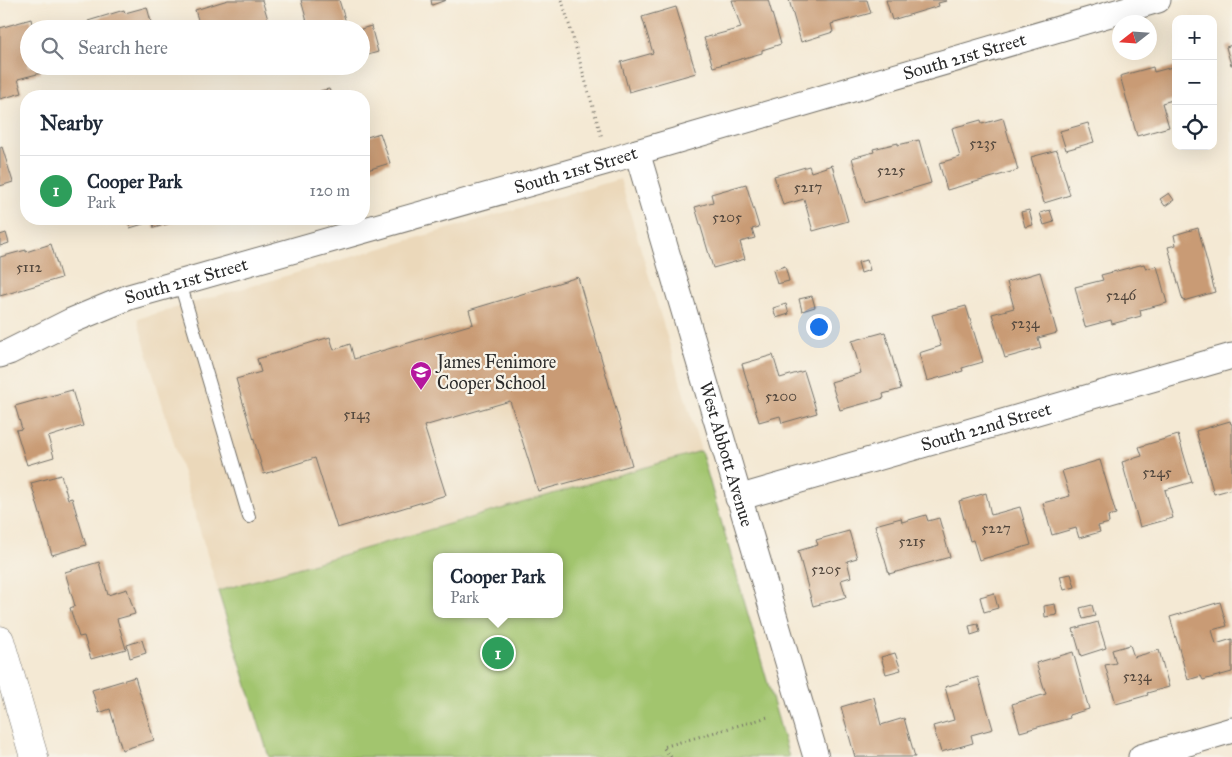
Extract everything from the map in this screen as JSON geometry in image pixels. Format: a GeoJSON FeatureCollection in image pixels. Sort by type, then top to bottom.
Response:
{"type":"FeatureCollection","features":[{"type":"Feature","properties":{"kind":"street","name":"South 21st Street"},"geometry":{"type":"LineString","coordinates":[[0,355],[71,321],[128,297],[599,164],[1158,0]]}},
{"type":"Feature","properties":{"kind":"street","name":"West Abbott Avenue"},"geometry":{"type":"LineString","coordinates":[[637,152],[816,757]]}},
{"type":"Feature","properties":{"kind":"street","name":"South 22nd Street"},"geometry":{"type":"LineString","coordinates":[[738,498],[1232,356]]}},
{"type":"Feature","properties":{"kind":"street"},"geometry":{"type":"LineString","coordinates":[[0,640],[34,757]]}},
{"type":"Feature","properties":{"kind":"street"},"geometry":{"type":"LineString","coordinates":[[1141,757],[1232,730]]}},
{"type":"Feature","properties":{"kind":"lane"},"geometry":{"type":"LineString","coordinates":[[180,283],[249,517]]}},
{"type":"Feature","properties":{"kind":"path"},"geometry":{"type":"LineString","coordinates":[[562,0],[603,141]]}},
{"type":"Feature","properties":{"kind":"path"},"geometry":{"type":"LineString","coordinates":[[670,757],[663,746],[768,717]]}},
{"type":"Feature","properties":{"kind":"shaded area","name":"James Fenimore Cooper School"},"geometry":{"type":"Polygon","coordinates":[[[620,179],[701,451],[218,591],[137,319],[620,179]]]}},
{"type":"Feature","properties":{"kind":"green space"},"geometry":{"type":"Polygon","coordinates":[[[701,451],[789,757],[269,757],[218,591],[701,451]]]}},
{"type":"Feature","properties":{"kind":"building"},"geometry":{"type":"Polygon","coordinates":[[[228,0],[262,0],[268,20],[198,20],[195,10],[228,0]]]}},
{"type":"Feature","properties":{"kind":"building"},"geometry":{"type":"Polygon","coordinates":[[[301,0],[339,0],[345,20],[307,20],[301,0]]]}},
{"type":"Feature","properties":{"kind":"building"},"geometry":{"type":"Polygon","coordinates":[[[431,0],[446,0],[432,5],[431,0]]]}},
{"type":"Feature","properties":{"kind":"building"},"geometry":{"type":"Polygon","coordinates":[[[732,0],[768,0],[781,44],[762,50],[762,53],[713,67],[704,38],[741,28],[732,0]]]}},
{"type":"Feature","properties":{"kind":"building"},"geometry":{"type":"Polygon","coordinates":[[[789,0],[867,0],[871,13],[831,24],[833,32],[801,42],[789,0]]]}},
{"type":"Feature","properties":{"kind":"building"},"geometry":{"type":"Polygon","coordinates":[[[886,0],[946,1],[938,3],[939,6],[892,20],[886,0]]]}},
{"type":"Feature","properties":{"kind":"building"},"geometry":{"type":"Polygon","coordinates":[[[147,7],[151,20],[91,20],[124,10],[125,13],[147,7]]]}},
{"type":"Feature","properties":{"kind":"building"},"geometry":{"type":"Polygon","coordinates":[[[676,7],[696,73],[629,92],[621,62],[653,53],[642,17],[676,7]]]}},
{"type":"Feature","properties":{"kind":"building"},"geometry":{"type":"Polygon","coordinates":[[[20,22],[20,75],[33,75],[18,79],[21,90],[20,94],[0,99],[0,28],[20,22]]]}},
{"type":"Feature","properties":{"kind":"building"},"geometry":{"type":"Polygon","coordinates":[[[370,26],[378,52],[370,54],[370,26]]]}},
{"type":"Feature","properties":{"kind":"building"},"geometry":{"type":"Polygon","coordinates":[[[1232,45],[1232,65],[1231,65],[1226,47],[1232,45]]]}},
{"type":"Feature","properties":{"kind":"building"},"geometry":{"type":"Polygon","coordinates":[[[1153,67],[1154,72],[1172,67],[1172,100],[1162,103],[1169,127],[1137,136],[1120,76],[1153,67]]]}},
{"type":"Feature","properties":{"kind":"building"},"geometry":{"type":"Polygon","coordinates":[[[1003,118],[1018,170],[947,190],[939,163],[960,157],[952,128],[981,120],[982,124],[1003,118]]]}},
{"type":"Feature","properties":{"kind":"building"},"geometry":{"type":"Polygon","coordinates":[[[1088,123],[1094,142],[1066,150],[1060,131],[1088,123]]]}},
{"type":"Feature","properties":{"kind":"building"},"geometry":{"type":"Polygon","coordinates":[[[380,133],[390,163],[370,169],[370,136],[380,133]]]}},
{"type":"Feature","properties":{"kind":"building"},"geometry":{"type":"Polygon","coordinates":[[[919,140],[931,183],[865,203],[852,158],[874,152],[873,149],[919,140]]]}},
{"type":"Feature","properties":{"kind":"building"},"geometry":{"type":"Polygon","coordinates":[[[2,147],[13,182],[0,186],[0,148],[2,147]]]}},
{"type":"Feature","properties":{"kind":"building"},"geometry":{"type":"Polygon","coordinates":[[[1057,150],[1070,195],[1044,203],[1031,157],[1057,150]]]}},
{"type":"Feature","properties":{"kind":"building"},"geometry":{"type":"Polygon","coordinates":[[[832,165],[848,221],[813,231],[804,199],[783,205],[774,176],[809,166],[811,172],[832,165]]]}},
{"type":"Feature","properties":{"kind":"building"},"geometry":{"type":"Polygon","coordinates":[[[746,184],[759,227],[752,229],[755,238],[740,242],[745,259],[713,268],[695,207],[713,202],[711,194],[746,184]]]}},
{"type":"Feature","properties":{"kind":"building"},"geometry":{"type":"Polygon","coordinates":[[[1169,193],[1174,200],[1165,206],[1160,199],[1169,193]]]}},
{"type":"Feature","properties":{"kind":"building"},"geometry":{"type":"Polygon","coordinates":[[[1029,210],[1033,225],[1025,227],[1021,212],[1029,210]]]}},
{"type":"Feature","properties":{"kind":"building"},"geometry":{"type":"Polygon","coordinates":[[[1050,210],[1054,222],[1044,225],[1040,213],[1050,210]]]}},
{"type":"Feature","properties":{"kind":"building"},"geometry":{"type":"Polygon","coordinates":[[[129,225],[140,225],[130,228],[129,225]]]}},
{"type":"Feature","properties":{"kind":"building"},"geometry":{"type":"Polygon","coordinates":[[[154,225],[164,225],[154,228],[154,225]]]}},
{"type":"Feature","properties":{"kind":"building"},"geometry":{"type":"Polygon","coordinates":[[[1198,228],[1215,292],[1183,301],[1168,247],[1176,245],[1174,235],[1198,228]]]}},
{"type":"Feature","properties":{"kind":"building"},"geometry":{"type":"Polygon","coordinates":[[[6,233],[9,243],[0,246],[0,235],[6,233]]]}},
{"type":"Feature","properties":{"kind":"building"},"geometry":{"type":"Polygon","coordinates":[[[51,244],[61,278],[0,296],[0,257],[26,250],[26,252],[51,244]]]}},
{"type":"Feature","properties":{"kind":"building"},"geometry":{"type":"Polygon","coordinates":[[[867,260],[870,270],[861,273],[858,262],[867,260]]]}},
{"type":"Feature","properties":{"kind":"building"},"geometry":{"type":"Polygon","coordinates":[[[1144,264],[1146,269],[1157,266],[1167,303],[1140,310],[1141,316],[1112,324],[1111,320],[1085,327],[1075,287],[1103,280],[1101,275],[1144,264]]]}},
{"type":"Feature","properties":{"kind":"building"},"geometry":{"type":"Polygon","coordinates":[[[785,266],[789,281],[777,284],[773,270],[785,266]]]}},
{"type":"Feature","properties":{"kind":"building"},"geometry":{"type":"Polygon","coordinates":[[[1040,272],[1057,333],[1038,338],[1041,348],[1005,358],[992,314],[1014,308],[1007,282],[1040,272]]]}},
{"type":"Feature","properties":{"kind":"building"},"geometry":{"type":"Polygon","coordinates":[[[578,277],[632,465],[538,491],[510,401],[424,426],[446,495],[337,528],[315,458],[264,474],[236,379],[261,372],[257,359],[330,337],[334,350],[350,344],[354,359],[473,324],[469,310],[578,277]]]}},
{"type":"Feature","properties":{"kind":"building"},"geometry":{"type":"Polygon","coordinates":[[[812,296],[815,307],[802,311],[799,299],[812,296]]]}},
{"type":"Feature","properties":{"kind":"building"},"geometry":{"type":"Polygon","coordinates":[[[786,304],[789,314],[776,318],[773,308],[786,304]]]}},
{"type":"Feature","properties":{"kind":"building"},"geometry":{"type":"Polygon","coordinates":[[[966,306],[983,362],[962,368],[963,371],[927,381],[919,353],[941,346],[932,315],[966,306]]]}},
{"type":"Feature","properties":{"kind":"building"},"geometry":{"type":"Polygon","coordinates":[[[885,332],[901,389],[883,394],[884,398],[840,410],[831,382],[861,373],[852,341],[885,332]]]}},
{"type":"Feature","properties":{"kind":"building"},"geometry":{"type":"Polygon","coordinates":[[[773,355],[780,378],[804,371],[817,413],[782,423],[780,416],[759,422],[742,364],[773,355]]]}},
{"type":"Feature","properties":{"kind":"building"},"geometry":{"type":"Polygon","coordinates":[[[72,390],[83,426],[48,437],[54,457],[27,465],[16,430],[22,429],[15,406],[72,390]]]}},
{"type":"Feature","properties":{"kind":"building"},"geometry":{"type":"Polygon","coordinates":[[[1230,421],[1232,424],[1232,489],[1214,494],[1196,431],[1230,421]]]}},
{"type":"Feature","properties":{"kind":"building"},"geometry":{"type":"Polygon","coordinates":[[[1178,435],[1192,482],[1165,490],[1173,518],[1140,527],[1122,462],[1142,456],[1139,447],[1178,435]]]}},
{"type":"Feature","properties":{"kind":"building"},"geometry":{"type":"Polygon","coordinates":[[[1100,460],[1116,514],[1108,516],[1109,523],[1098,526],[1100,532],[1079,538],[1076,528],[1052,535],[1043,503],[1070,496],[1062,471],[1100,460]]]}},
{"type":"Feature","properties":{"kind":"building"},"geometry":{"type":"Polygon","coordinates":[[[61,475],[68,499],[72,498],[86,545],[52,555],[31,483],[61,475]]]}},
{"type":"Feature","properties":{"kind":"building"},"geometry":{"type":"Polygon","coordinates":[[[986,493],[991,515],[1020,507],[1031,545],[979,560],[973,540],[970,541],[959,501],[986,493]]]}},
{"type":"Feature","properties":{"kind":"building"},"geometry":{"type":"Polygon","coordinates":[[[926,515],[928,521],[939,518],[950,557],[889,574],[875,525],[901,518],[902,522],[926,515]]]}},
{"type":"Feature","properties":{"kind":"building"},"geometry":{"type":"Polygon","coordinates":[[[849,531],[857,558],[847,561],[851,577],[841,580],[846,597],[813,606],[798,551],[818,545],[816,540],[849,531]]]}},
{"type":"Feature","properties":{"kind":"building"},"geometry":{"type":"Polygon","coordinates":[[[99,562],[108,595],[127,589],[135,614],[117,619],[126,649],[91,659],[84,636],[79,637],[70,608],[75,606],[65,572],[99,562]]]}},
{"type":"Feature","properties":{"kind":"building"},"geometry":{"type":"Polygon","coordinates":[[[1071,574],[1075,587],[1064,590],[1060,576],[1071,574]]]}},
{"type":"Feature","properties":{"kind":"building"},"geometry":{"type":"Polygon","coordinates":[[[994,593],[998,608],[984,612],[980,597],[994,593]]]}},
{"type":"Feature","properties":{"kind":"building"},"geometry":{"type":"Polygon","coordinates":[[[1220,602],[1227,626],[1212,630],[1216,644],[1232,639],[1232,672],[1203,680],[1201,676],[1188,680],[1170,617],[1220,602]]]}},
{"type":"Feature","properties":{"kind":"building"},"geometry":{"type":"Polygon","coordinates":[[[1055,604],[1057,615],[1045,617],[1044,606],[1055,604]]]}},
{"type":"Feature","properties":{"kind":"building"},"geometry":{"type":"Polygon","coordinates":[[[1092,605],[1095,616],[1083,619],[1080,608],[1092,605]]]}},
{"type":"Feature","properties":{"kind":"building"},"geometry":{"type":"Polygon","coordinates":[[[1098,622],[1106,648],[1081,656],[1073,629],[1098,622]]]}},
{"type":"Feature","properties":{"kind":"building"},"geometry":{"type":"Polygon","coordinates":[[[978,624],[980,632],[971,635],[969,626],[978,624]]]}},
{"type":"Feature","properties":{"kind":"building"},"geometry":{"type":"Polygon","coordinates":[[[142,640],[146,653],[130,658],[127,645],[142,640]]]}},
{"type":"Feature","properties":{"kind":"building"},"geometry":{"type":"Polygon","coordinates":[[[1130,645],[1134,657],[1159,650],[1169,687],[1116,704],[1105,665],[1116,663],[1112,650],[1130,645]]]}},
{"type":"Feature","properties":{"kind":"building"},"geometry":{"type":"Polygon","coordinates":[[[1073,652],[1089,709],[1069,715],[1070,718],[1020,732],[1012,704],[1046,694],[1036,663],[1073,652]]]}},
{"type":"Feature","properties":{"kind":"building"},"geometry":{"type":"Polygon","coordinates":[[[895,653],[901,670],[886,674],[881,657],[895,653]]]}},
{"type":"Feature","properties":{"kind":"building"},"geometry":{"type":"Polygon","coordinates":[[[135,677],[154,740],[122,750],[110,709],[99,713],[92,690],[135,677]]]}},
{"type":"Feature","properties":{"kind":"building"},"geometry":{"type":"Polygon","coordinates":[[[978,677],[993,729],[971,735],[973,743],[941,752],[933,726],[954,720],[945,687],[978,677]]]}},
{"type":"Feature","properties":{"kind":"building"},"geometry":{"type":"Polygon","coordinates":[[[874,697],[881,725],[904,718],[915,757],[855,757],[841,707],[874,697]]]}},
{"type":"Feature","properties":{"kind":"place","name":"James Fenimore Cooper School"},"geometry":{"type":"Point","coordinates":[421,391]}},
{"type":"Feature","properties":{"kind":"place","name":"Cooper Park"},"geometry":{"type":"Point","coordinates":[498,653]}}]}
